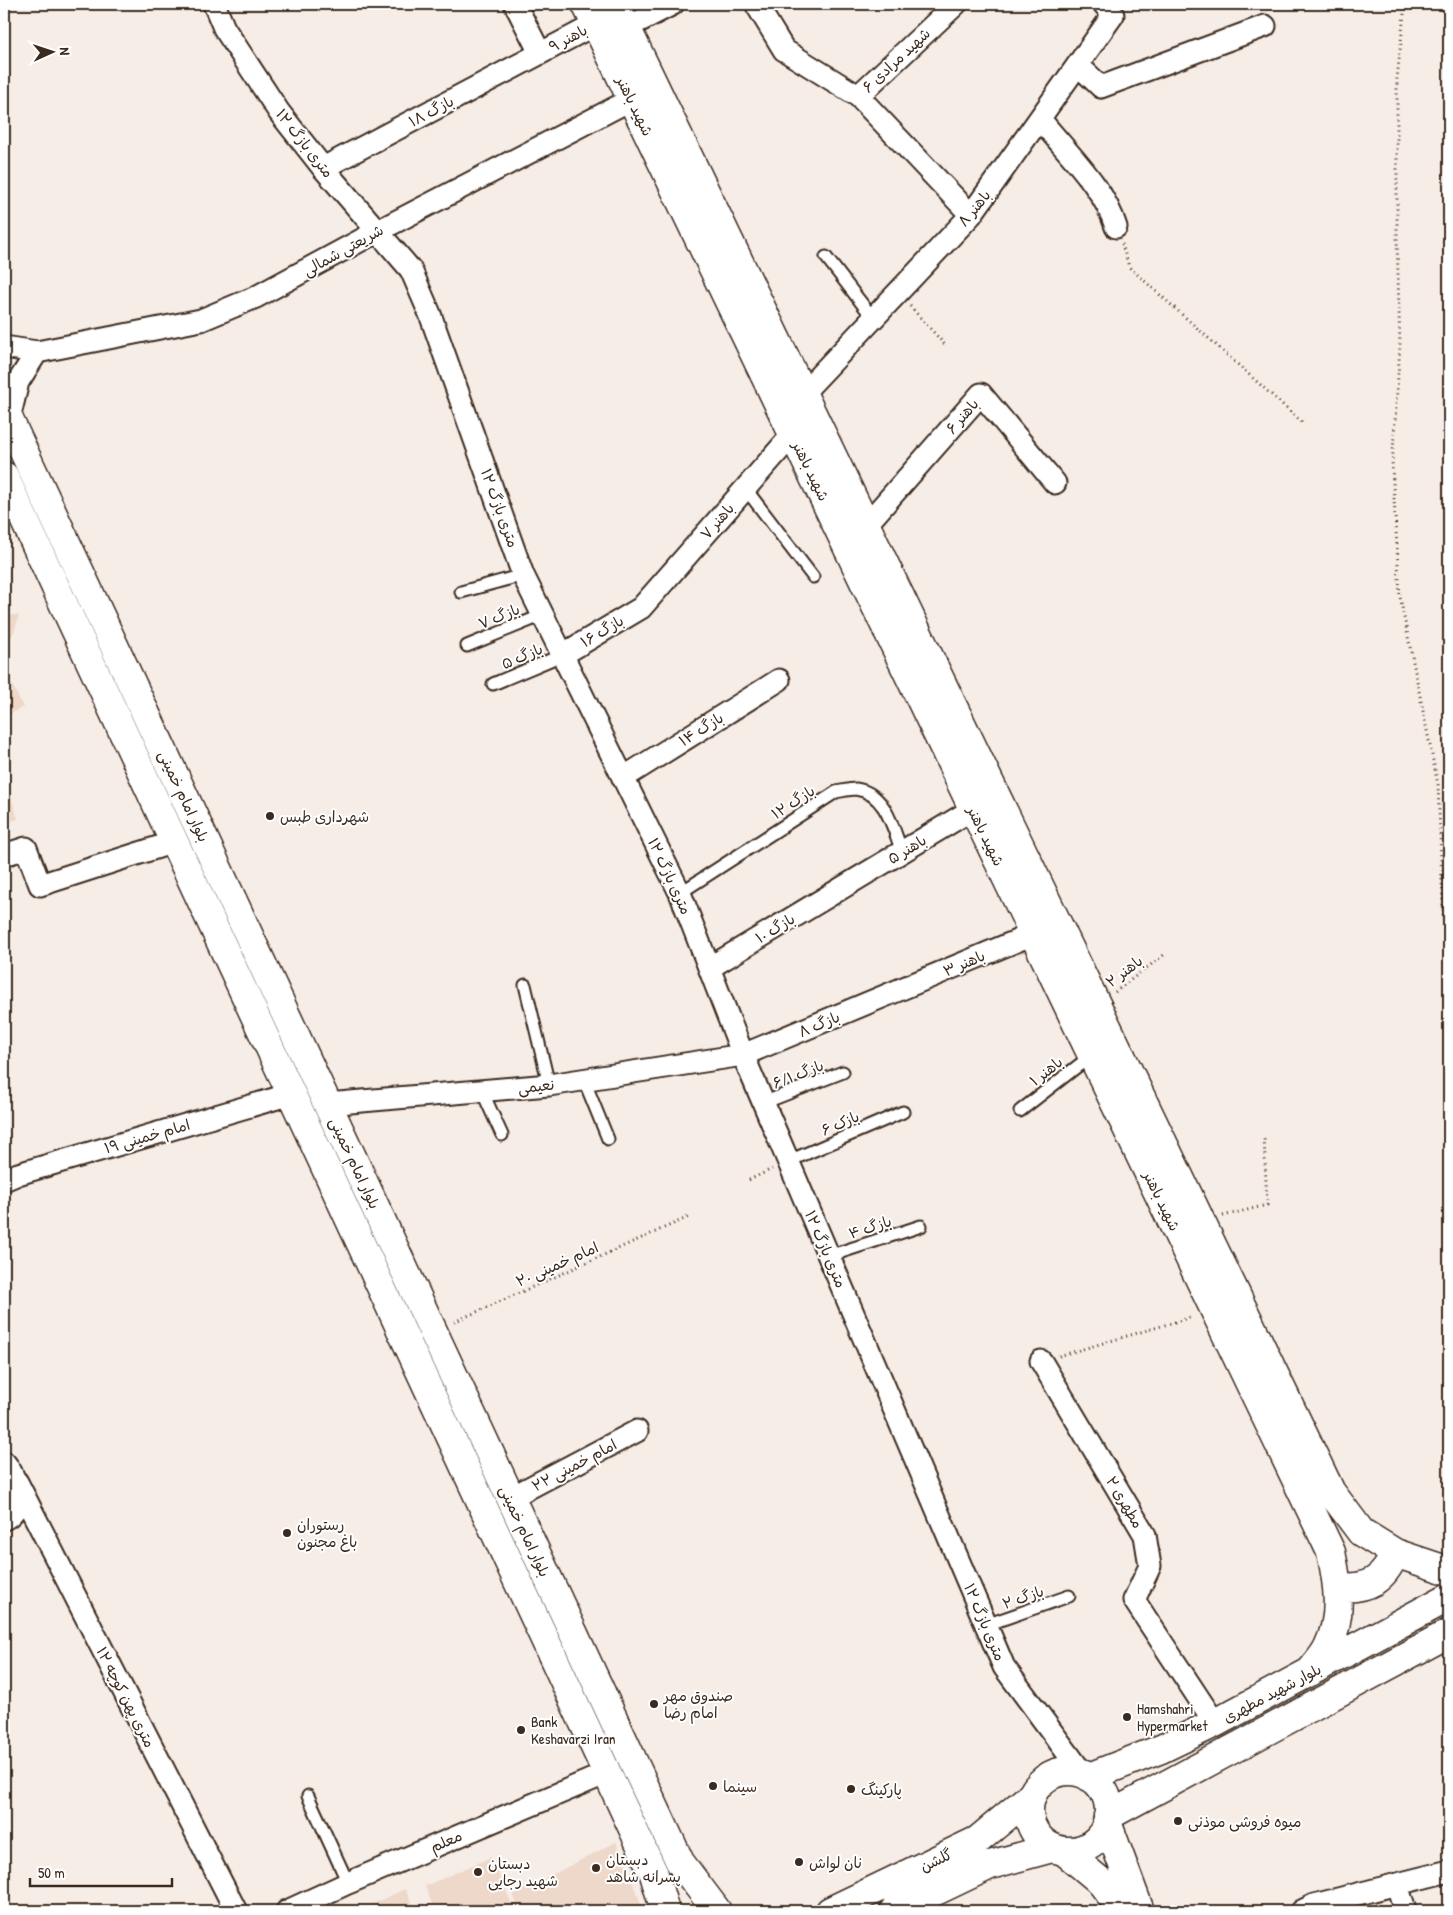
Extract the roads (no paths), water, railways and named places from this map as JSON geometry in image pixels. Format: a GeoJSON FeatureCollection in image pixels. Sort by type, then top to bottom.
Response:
{"type":"FeatureCollection","features":[{"type":"Feature","properties":{"kind":"main road","name":"شهید باهنر"},"geometry":{"type":"LineString","coordinates":[[591,14],[973,809],[1045,928],[1096,1006],[1331,1492],[1362,1532],[1396,1553],[1449,1572]]}},
{"type":"Feature","properties":{"kind":"main road","name":"شهید باهنر"},"geometry":{"type":"LineString","coordinates":[[620,16],[866,525],[1045,928],[1092,1055],[1331,1552],[1338,1587],[1338,1618],[1328,1647],[1310,1672]]}},
{"type":"Feature","properties":{"kind":"main road","name":"بلوار امام خمینی"},"geometry":{"type":"LineString","coordinates":[[6,414],[680,1862],[717,1911]]}},
{"type":"Feature","properties":{"kind":"main road","name":"بلوار امام خمینی"},"geometry":{"type":"LineString","coordinates":[[4,476],[654,1874],[665,1911]]}},
{"type":"Feature","properties":{"kind":"main road"},"geometry":{"type":"LineString","coordinates":[[63,604],[89,592]]}},
{"type":"Feature","properties":{"kind":"main road"},"geometry":{"type":"LineString","coordinates":[[1338,1587],[1353,1588],[1367,1585],[1380,1578],[1390,1567],[1396,1553]]}},
{"type":"Feature","properties":{"kind":"main road","name":"بلوار شهید مطهری"},"geometry":{"type":"LineString","coordinates":[[1086,1775],[1161,1749],[1215,1723],[1449,1597]]}},
{"type":"Feature","properties":{"kind":"main road","name":"بلوار شهید مطهری"},"geometry":{"type":"LineString","coordinates":[[1108,1819],[1449,1633]]}},
{"type":"Feature","properties":{"kind":"main road"},"geometry":{"type":"LineString","coordinates":[[1123,1911],[1100,1881],[1058,1850],[1042,1841],[1034,1831],[1029,1807],[1032,1794],[1040,1783],[1050,1776],[1060,1772],[1072,1771],[1086,1775],[1098,1784],[1104,1793],[1108,1804],[1108,1819],[1140,1911]]}},
{"type":"Feature","properties":{"kind":"main road","name":"گلشن"},"geometry":{"type":"LineString","coordinates":[[830,1911],[978,1840],[1032,1794]]}},
{"type":"Feature","properties":{"kind":"main road"},"geometry":{"type":"LineString","coordinates":[[1058,1850],[1075,1851],[1091,1844],[1103,1832],[1108,1819]]}},
{"type":"Feature","properties":{"kind":"main road","name":"گلشن"},"geometry":{"type":"LineString","coordinates":[[894,1911],[990,1865],[1058,1850]]}},
{"type":"Feature","properties":{"kind":"street","name":"۱۲ متری بازگ"},"geometry":{"type":"LineString","coordinates":[[214,4],[224,28],[279,112],[323,168],[411,270],[430,314],[523,575],[680,893],[743,1055],[1004,1667],[1086,1775]]}},
{"type":"Feature","properties":{"kind":"street"},"geometry":{"type":"LineString","coordinates":[[515,4],[540,53]]}},
{"type":"Feature","properties":{"kind":"street"},"geometry":{"type":"LineString","coordinates":[[620,16],[673,4]]}},
{"type":"Feature","properties":{"kind":"street"},"geometry":{"type":"LineString","coordinates":[[756,4],[784,50],[858,96],[971,215]]}},
{"type":"Feature","properties":{"kind":"street","name":"شهید مرادی ۶"},"geometry":{"type":"LineString","coordinates":[[858,96],[956,4]]}},
{"type":"Feature","properties":{"kind":"street","name":"باهنر ۸"},"geometry":{"type":"LineString","coordinates":[[802,394],[971,215],[1114,14],[1104,4]]}},
{"type":"Feature","properties":{"kind":"street","name":"باهنر ۹"},"geometry":{"type":"LineString","coordinates":[[540,53],[591,14]]}},
{"type":"Feature","properties":{"kind":"street"},"geometry":{"type":"LineString","coordinates":[[1078,65],[1100,87],[1265,26]]}},
{"type":"Feature","properties":{"kind":"street","name":"بازگ ۱۸"},"geometry":{"type":"LineString","coordinates":[[323,168],[540,53]]}},
{"type":"Feature","properties":{"kind":"street","name":"شریعتی شمالی"},"geometry":{"type":"LineString","coordinates":[[4,347],[37,352],[201,320],[256,297],[378,230],[632,99]]}},
{"type":"Feature","properties":{"kind":"street"},"geometry":{"type":"LineString","coordinates":[[1040,119],[1101,194],[1111,210],[1116,226]]}},
{"type":"Feature","properties":{"kind":"street"},"geometry":{"type":"LineString","coordinates":[[6,414],[18,382],[37,352]]}},
{"type":"Feature","properties":{"kind":"street","name":"باهنر ۶"},"geometry":{"type":"LineString","coordinates":[[866,525],[981,394],[1055,483]]}},
{"type":"Feature","properties":{"kind":"street","name":"باهنر ۷"},"geometry":{"type":"LineString","coordinates":[[641,608],[793,434]]}},
{"type":"Feature","properties":{"kind":"street","name":"بازگ ۱۶"},"geometry":{"type":"LineString","coordinates":[[562,655],[641,608]]}},
{"type":"Feature","properties":{"kind":"street","name":"بازگ ۱۴"},"geometry":{"type":"LineString","coordinates":[[623,778],[778,680]]}},
{"type":"Feature","properties":{"kind":"street","name":"باهنر ۵"},"geometry":{"type":"LineString","coordinates":[[841,889],[973,809]]}},
{"type":"Feature","properties":{"kind":"street"},"geometry":{"type":"LineString","coordinates":[[4,855],[26,848],[40,885],[174,842]]}},
{"type":"Feature","properties":{"kind":"street","name":"بازگ ۱۰"},"geometry":{"type":"LineString","coordinates":[[709,968],[841,889]]}},
{"type":"Feature","properties":{"kind":"street","name":"باهنر ۳"},"geometry":{"type":"LineString","coordinates":[[894,992],[1045,928]]}},
{"type":"Feature","properties":{"kind":"street","name":"بازگ ۸"},"geometry":{"type":"LineString","coordinates":[[743,1055],[894,992]]}},
{"type":"Feature","properties":{"kind":"street","name":"نعیمی"},"geometry":{"type":"LineString","coordinates":[[327,1104],[550,1085],[743,1055]]}},
{"type":"Feature","properties":{"kind":"street","name":"امام خمینی ۱۹"},"geometry":{"type":"LineString","coordinates":[[4,1180],[18,1174],[291,1094]]}},
{"type":"Feature","properties":{"kind":"street","name":"مطهری ۲"},"geometry":{"type":"LineString","coordinates":[[1041,1361],[1145,1535],[1150,1566],[1134,1600],[1215,1723]]}},
{"type":"Feature","properties":{"kind":"street","name":"امام خمینی ۲۲"},"geometry":{"type":"LineString","coordinates":[[510,1498],[637,1432]]}},
{"type":"Feature","properties":{"kind":"street","name":"۱۲ متری پهن کوچه"},"geometry":{"type":"LineString","coordinates":[[4,1462],[12,1471],[236,1911]]}},
{"type":"Feature","properties":{"kind":"street"},"geometry":{"type":"LineString","coordinates":[[4,1519],[9,1517],[15,1506],[18,1494],[17,1482]]}},
{"type":"Feature","properties":{"kind":"street","name":"معلم"},"geometry":{"type":"LineString","coordinates":[[287,1911],[348,1883],[607,1773]]}},
{"type":"Feature","properties":{"kind":"street"},"geometry":{"type":"LineString","coordinates":[[1302,1911],[1314,1905],[1449,1871]]}},
{"type":"Feature","properties":{"kind":"street"},"geometry":{"type":"LineString","coordinates":[[1397,1884],[1405,1911]]}},
{"type":"Feature","properties":{"kind":"lane"},"geometry":{"type":"LineString","coordinates":[[826,257],[873,318]]}},
{"type":"Feature","properties":{"kind":"lane"},"geometry":{"type":"LineString","coordinates":[[745,488],[813,578]]}},
{"type":"Feature","properties":{"kind":"lane"},"geometry":{"type":"LineString","coordinates":[[461,592],[523,575]]}},
{"type":"Feature","properties":{"kind":"lane","name":"بازگ ۷"},"geometry":{"type":"LineString","coordinates":[[467,646],[543,615]]}},
{"type":"Feature","properties":{"kind":"lane","name":"بازگ ۵"},"geometry":{"type":"LineString","coordinates":[[493,684],[562,655]]}},
{"type":"Feature","properties":{"kind":"lane","name":"بازگ ۱۲"},"geometry":{"type":"LineString","coordinates":[[680,893],[836,792],[855,789],[877,798],[888,813],[902,852]]}},
{"type":"Feature","properties":{"kind":"lane"},"geometry":{"type":"LineString","coordinates":[[525,985],[550,1085]]}},
{"type":"Feature","properties":{"kind":"lane","name":"باهنر ۱"},"geometry":{"type":"LineString","coordinates":[[1020,1111],[1092,1055]]}},
{"type":"Feature","properties":{"kind":"lane","name":"بازگ ۶/۱"},"geometry":{"type":"LineString","coordinates":[[764,1103],[843,1072]]}},
{"type":"Feature","properties":{"kind":"lane"},"geometry":{"type":"LineString","coordinates":[[584,1080],[608,1139]]}},
{"type":"Feature","properties":{"kind":"lane"},"geometry":{"type":"LineString","coordinates":[[482,1091],[502,1135]]}},
{"type":"Feature","properties":{"kind":"lane","name":"بازک ۶"},"geometry":{"type":"LineString","coordinates":[[789,1161],[903,1112]]}},
{"type":"Feature","properties":{"kind":"lane","name":"بازگ ۴"},"geometry":{"type":"LineString","coordinates":[[829,1256],[921,1226]]}},
{"type":"Feature","properties":{"kind":"lane","name":"بازگ ۲"},"geometry":{"type":"LineString","coordinates":[[986,1625],[1069,1596]]}},
{"type":"Feature","properties":{"kind":"lane"},"geometry":{"type":"LineString","coordinates":[[308,1796],[348,1883]]}},
{"type":"Feature","properties":{"kind":"place","name":"شهرداری طبس"},"geometry":{"type":"Point","coordinates":[270,816]}},
{"type":"Feature","properties":{"kind":"place","name":"رستوران باغ مجنون"},"geometry":{"type":"Point","coordinates":[287,1533]}},
{"type":"Feature","properties":{"kind":"place","name":"صندوق مهر امام رضا"},"geometry":{"type":"Point","coordinates":[654,1704]}},
{"type":"Feature","properties":{"kind":"place","name":"Hamshahri Hypermarket"},"geometry":{"type":"Point","coordinates":[1127,1717]}},
{"type":"Feature","properties":{"kind":"place","name":"Bank Keshavarzi Iran"},"geometry":{"type":"Point","coordinates":[521,1730]}},
{"type":"Feature","properties":{"kind":"place","name":"سینما"},"geometry":{"type":"Point","coordinates":[713,1786]}},
{"type":"Feature","properties":{"kind":"place","name":"پارکینگ"},"geometry":{"type":"Point","coordinates":[851,1789]}},
{"type":"Feature","properties":{"kind":"place","name":"میوه فروشی موذنی"},"geometry":{"type":"Point","coordinates":[1178,1821]}},
{"type":"Feature","properties":{"kind":"place","name":"نان لواش"},"geometry":{"type":"Point","coordinates":[799,1862]}},
{"type":"Feature","properties":{"kind":"place","name":"دبستان پسرانه شاهد"},"geometry":{"type":"Point","coordinates":[596,1868]}},
{"type":"Feature","properties":{"kind":"place","name":"دبستان شهید رجایی"},"geometry":{"type":"Point","coordinates":[478,1872]}}]}
